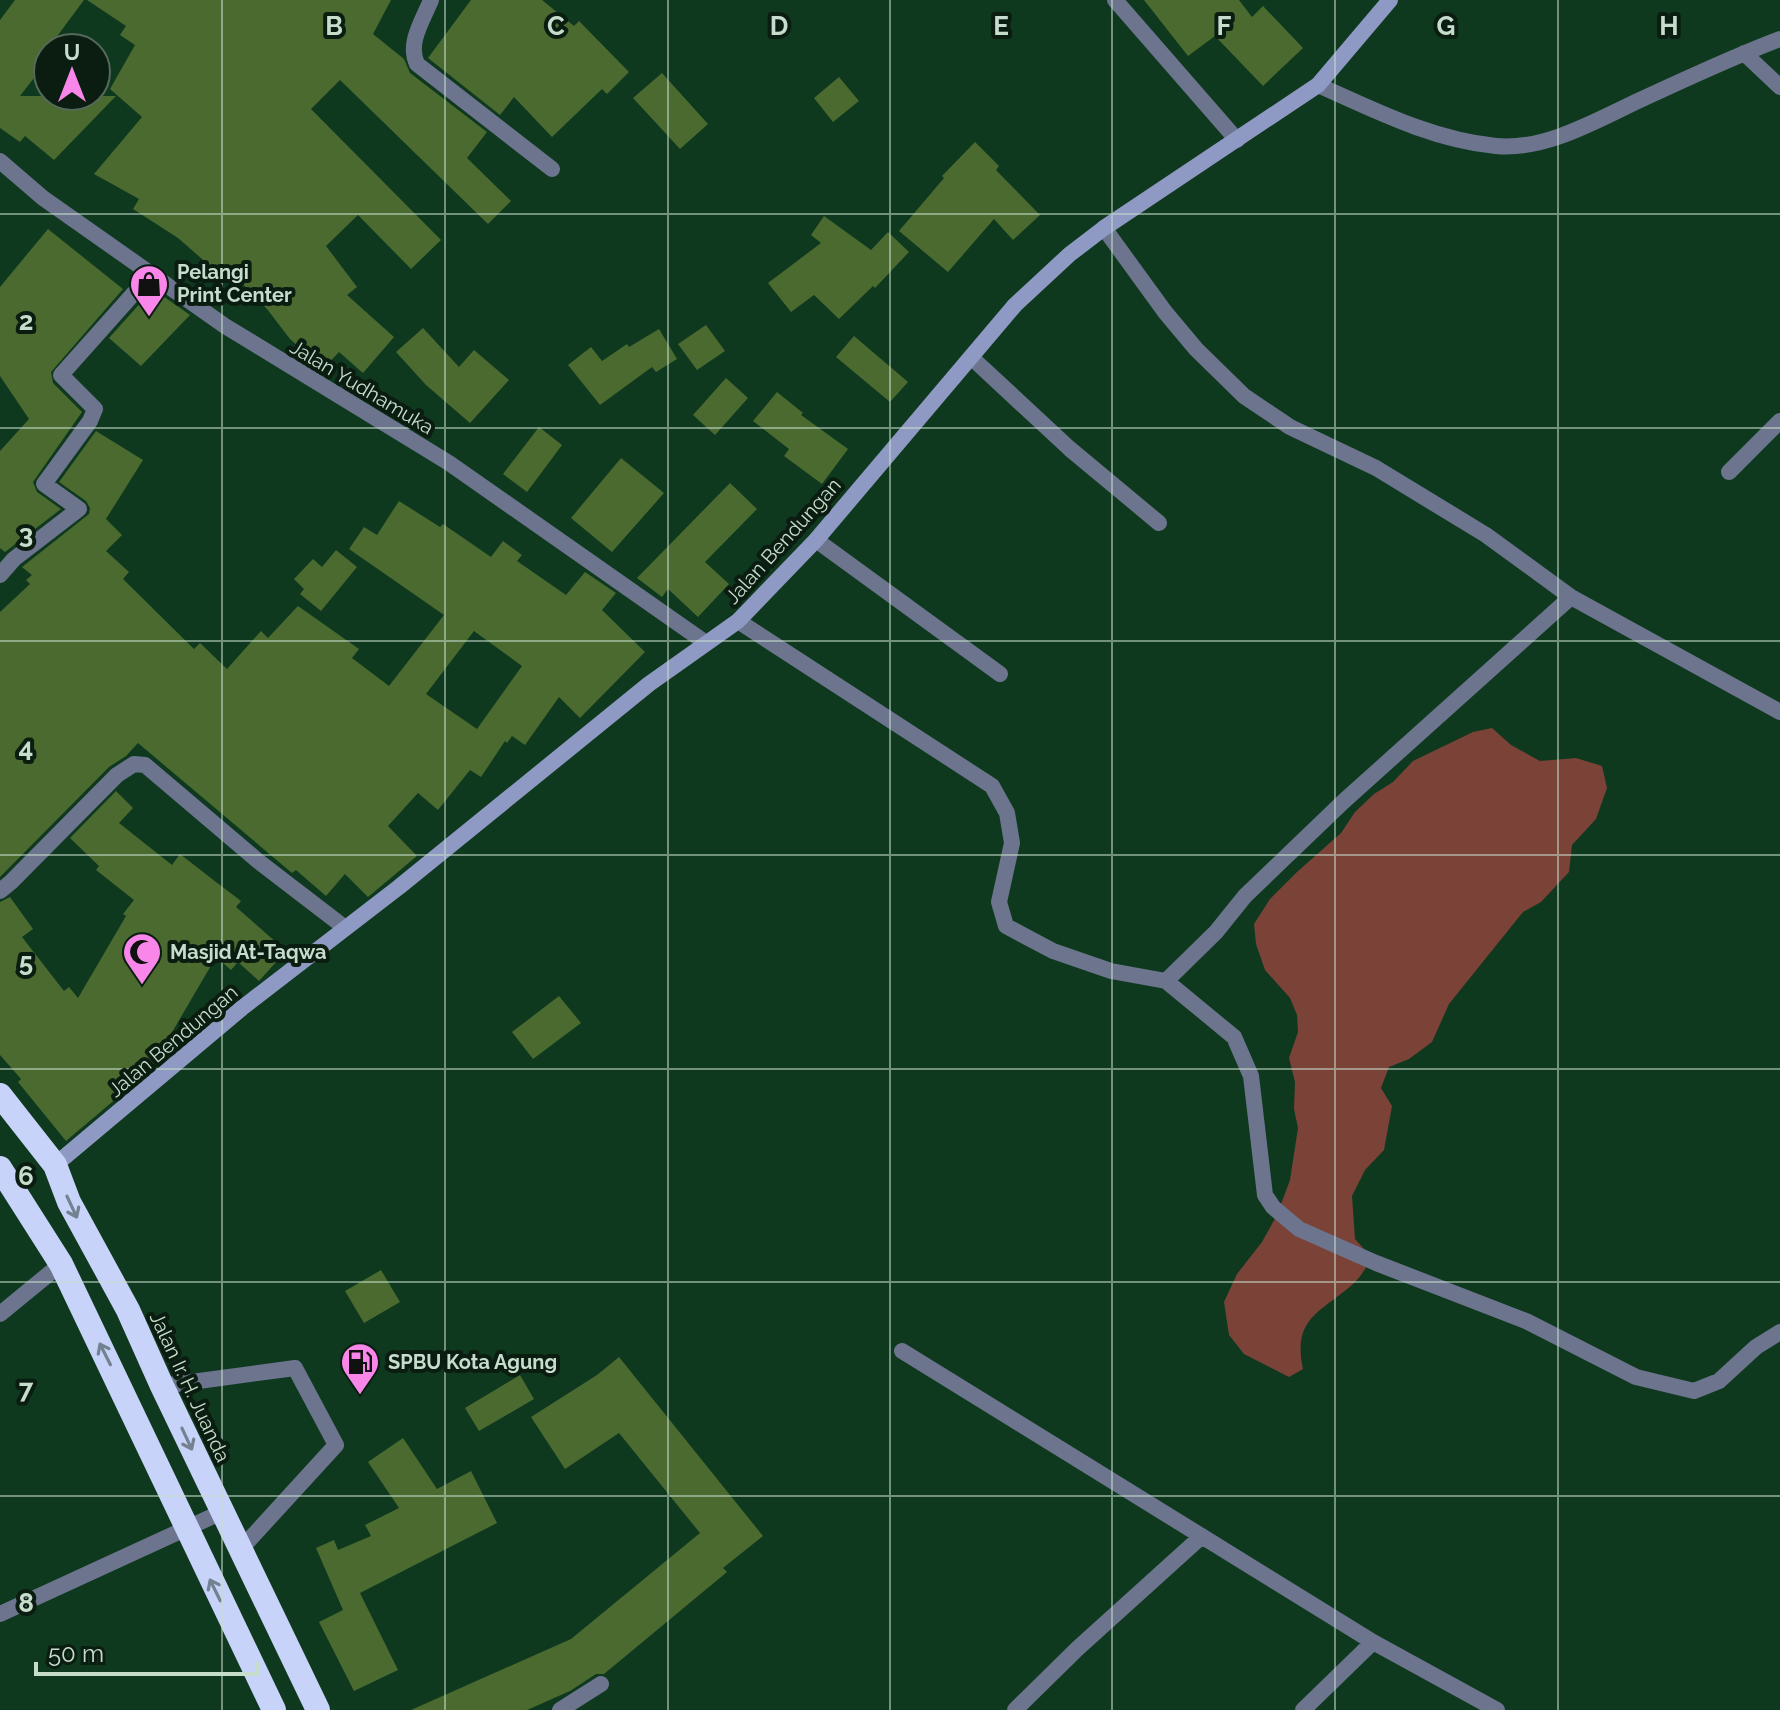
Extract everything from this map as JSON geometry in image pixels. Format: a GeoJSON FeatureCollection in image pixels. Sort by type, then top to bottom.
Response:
{"type":"FeatureCollection","features":[{"type":"Feature","properties":{"kind":"highway","name":"Jalan Ir. H. Juanda"},"geometry":{"type":"LineString","coordinates":[[0,1095],[55,1165],[69,1202],[134,1321],[162,1386],[318,1710]]}},
{"type":"Feature","properties":{"kind":"highway"},"geometry":{"type":"LineString","coordinates":[[0,1168],[61,1264],[274,1710]]}},
{"type":"Feature","properties":{"kind":"street"},"geometry":{"type":"LineString","coordinates":[[431,0],[413,44],[412,54],[417,64],[552,169]]}},
{"type":"Feature","properties":{"kind":"street"},"geometry":{"type":"LineString","coordinates":[[1115,0],[1237,140]]}},
{"type":"Feature","properties":{"kind":"street","name":"Jalan Bendungan"},"geometry":{"type":"LineString","coordinates":[[55,1165],[242,1008],[399,887],[649,684],[738,621],[816,540],[1015,305],[1042,278],[1104,228],[1318,85],[1390,0]]}},
{"type":"Feature","properties":{"kind":"street"},"geometry":{"type":"LineString","coordinates":[[1318,85],[1410,126],[1460,141],[1499,147],[1529,144],[1574,130],[1780,39]]}},
{"type":"Feature","properties":{"kind":"street"},"geometry":{"type":"LineString","coordinates":[[1744,53],[1780,87]]}},
{"type":"Feature","properties":{"kind":"street","name":"Jalan Yudhamuka"},"geometry":{"type":"LineString","coordinates":[[0,161],[43,198],[225,326],[449,463],[706,643]]}},
{"type":"Feature","properties":{"kind":"street"},"geometry":{"type":"LineString","coordinates":[[1104,228],[1165,312],[1196,349],[1244,396],[1290,427],[1376,468],[1474,528],[1571,597],[1780,712]]}},
{"type":"Feature","properties":{"kind":"street"},"geometry":{"type":"LineString","coordinates":[[0,575],[14,559],[79,509],[44,484],[90,421],[95,409],[61,375],[151,274]]}},
{"type":"Feature","properties":{"kind":"street"},"geometry":{"type":"LineString","coordinates":[[972,358],[1070,449],[1159,523]]}},
{"type":"Feature","properties":{"kind":"street"},"geometry":{"type":"LineString","coordinates":[[1729,472],[1780,421]]}},
{"type":"Feature","properties":{"kind":"street"},"geometry":{"type":"LineString","coordinates":[[816,540],[1000,674]]}},
{"type":"Feature","properties":{"kind":"street"},"geometry":{"type":"LineString","coordinates":[[1166,981],[1216,932],[1245,896],[1344,801],[1571,597]]}},
{"type":"Feature","properties":{"kind":"street"},"geometry":{"type":"LineString","coordinates":[[738,621],[992,786],[1007,813],[1012,843],[999,902],[1006,926],[1053,951],[1111,971],[1166,981],[1234,1037],[1251,1076],[1265,1195],[1273,1207],[1299,1229],[1376,1263],[1526,1321],[1636,1377],[1694,1391],[1719,1381],[1756,1347],[1780,1332]]}},
{"type":"Feature","properties":{"kind":"street"},"geometry":{"type":"LineString","coordinates":[[0,891],[117,775],[134,764],[145,765],[258,861],[344,927]]}},
{"type":"Feature","properties":{"kind":"street"},"geometry":{"type":"LineString","coordinates":[[0,1314],[61,1264]]}},
{"type":"Feature","properties":{"kind":"street"},"geometry":{"type":"LineString","coordinates":[[902,1351],[1373,1642],[1497,1710]]}},
{"type":"Feature","properties":{"kind":"street"},"geometry":{"type":"LineString","coordinates":[[162,1386],[295,1368],[336,1445],[240,1550]]}},
{"type":"Feature","properties":{"kind":"street"},"geometry":{"type":"LineString","coordinates":[[0,1614],[222,1512]]}},
{"type":"Feature","properties":{"kind":"street"},"geometry":{"type":"LineString","coordinates":[[1015,1710],[1077,1649],[1202,1536]]}},
{"type":"Feature","properties":{"kind":"street"},"geometry":{"type":"LineString","coordinates":[[1303,1710],[1373,1642]]}},
{"type":"Feature","properties":{"kind":"street"},"geometry":{"type":"LineString","coordinates":[[560,1710],[601,1684]]}},
{"type":"Feature","properties":{"kind":"shaded area"},"geometry":{"type":"Polygon","coordinates":[[[1492,728],[1511,745],[1540,761],[1576,758],[1602,766],[1607,788],[1596,819],[1572,845],[1569,872],[1541,902],[1523,912],[1498,943],[1449,1004],[1432,1042],[1409,1059],[1389,1067],[1381,1088],[1392,1106],[1384,1150],[1365,1170],[1352,1196],[1355,1239],[1372,1258],[1356,1281],[1320,1310],[1305,1327],[1301,1352],[1303,1369],[1289,1377],[1244,1354],[1229,1335],[1224,1302],[1237,1274],[1262,1242],[1277,1215],[1290,1180],[1298,1128],[1294,1109],[1295,1082],[1289,1058],[1298,1032],[1297,1015],[1290,998],[1265,970],[1256,944],[1254,924],[1270,899],[1341,833],[1355,812],[1393,782],[1413,761],[1473,732],[1492,728]]]}},
{"type":"Feature","properties":{"kind":"building"},"geometry":{"type":"Polygon","coordinates":[[[15,0],[84,0],[60,32],[32,32],[32,80],[20,96],[32,96],[32,112],[100,112],[54,160],[25,136],[20,142],[0,128],[0,20],[15,0]]]}},
{"type":"Feature","properties":{"kind":"building"},"geometry":{"type":"Polygon","coordinates":[[[87,0],[391,0],[373,34],[404,59],[410,73],[487,132],[467,158],[511,201],[488,224],[340,80],[311,109],[441,240],[411,269],[358,215],[326,246],[357,287],[347,295],[394,337],[363,373],[339,352],[323,369],[290,339],[267,309],[232,273],[226,280],[178,238],[133,209],[139,199],[94,174],[142,117],[112,91],[135,45],[120,35],[126,26],[87,0]]]}},
{"type":"Feature","properties":{"kind":"building"},"geometry":{"type":"Polygon","coordinates":[[[471,0],[542,0],[574,26],[579,21],[629,72],[607,94],[602,89],[552,137],[514,97],[500,115],[428,58],[471,0]]]}},
{"type":"Feature","properties":{"kind":"building"},"geometry":{"type":"Polygon","coordinates":[[[1144,0],[1239,0],[1252,17],[1263,6],[1303,48],[1263,86],[1215,36],[1188,56],[1144,0]]]}},
{"type":"Feature","properties":{"kind":"building"},"geometry":{"type":"Polygon","coordinates":[[[662,73],[708,124],[680,149],[633,98],[662,73]]]}},
{"type":"Feature","properties":{"kind":"building"},"geometry":{"type":"Polygon","coordinates":[[[839,77],[859,101],[833,122],[814,98],[839,77]]]}},
{"type":"Feature","properties":{"kind":"building"},"geometry":{"type":"Polygon","coordinates":[[[975,142],[999,166],[996,170],[1040,215],[1013,240],[994,219],[948,272],[899,231],[944,178],[942,176],[975,142]]]}},
{"type":"Feature","properties":{"kind":"building"},"geometry":{"type":"Polygon","coordinates":[[[824,216],[871,250],[888,232],[909,252],[875,288],[873,286],[839,319],[814,295],[791,312],[768,283],[821,243],[811,235],[824,216]]]}},
{"type":"Feature","properties":{"kind":"building"},"geometry":{"type":"Polygon","coordinates":[[[48,229],[123,289],[51,372],[53,383],[82,412],[33,482],[37,492],[61,509],[5,552],[0,548],[0,451],[29,419],[0,376],[0,287],[48,229]]]}},
{"type":"Feature","properties":{"kind":"building"},"geometry":{"type":"Polygon","coordinates":[[[153,289],[190,315],[141,366],[109,338],[153,289]]]}},
{"type":"Feature","properties":{"kind":"building"},"geometry":{"type":"Polygon","coordinates":[[[706,325],[725,351],[697,370],[678,344],[706,325]]]}},
{"type":"Feature","properties":{"kind":"building"},"geometry":{"type":"Polygon","coordinates":[[[423,328],[459,367],[474,350],[509,380],[470,423],[426,385],[396,352],[423,328]]]}},
{"type":"Feature","properties":{"kind":"building"},"geometry":{"type":"Polygon","coordinates":[[[659,329],[677,359],[656,372],[652,367],[600,405],[568,365],[591,347],[602,361],[627,344],[629,347],[659,329]]]}},
{"type":"Feature","properties":{"kind":"building"},"geometry":{"type":"Polygon","coordinates":[[[854,336],[908,382],[890,402],[836,357],[854,336]]]}},
{"type":"Feature","properties":{"kind":"building"},"geometry":{"type":"Polygon","coordinates":[[[726,378],[748,398],[715,435],[693,415],[726,378]]]}},
{"type":"Feature","properties":{"kind":"building"},"geometry":{"type":"Polygon","coordinates":[[[777,392],[803,413],[801,415],[848,449],[822,484],[784,456],[789,449],[753,421],[777,392]]]}},
{"type":"Feature","properties":{"kind":"building"},"geometry":{"type":"Polygon","coordinates":[[[539,427],[562,445],[527,492],[503,474],[539,427]]]}},
{"type":"Feature","properties":{"kind":"building"},"geometry":{"type":"Polygon","coordinates":[[[96,431],[143,460],[106,519],[122,535],[106,551],[129,572],[123,579],[194,649],[200,643],[227,669],[261,631],[268,638],[298,606],[359,649],[352,658],[389,686],[444,615],[349,549],[364,527],[377,535],[399,501],[440,527],[443,524],[491,557],[503,541],[522,555],[517,561],[566,595],[585,572],[616,593],[602,610],[645,652],[580,718],[559,697],[525,745],[512,736],[507,743],[505,741],[481,777],[470,770],[438,810],[418,793],[388,826],[417,856],[368,897],[345,874],[326,896],[296,870],[292,873],[138,743],[109,767],[0,877],[0,612],[30,584],[26,580],[32,575],[22,567],[89,514],[86,501],[59,482],[96,431]],[[474,631],[426,694],[477,729],[522,666],[474,631]]]}},
{"type":"Feature","properties":{"kind":"building"},"geometry":{"type":"Polygon","coordinates":[[[621,458],[664,493],[612,552],[571,518],[621,458]]]}},
{"type":"Feature","properties":{"kind":"building"},"geometry":{"type":"Polygon","coordinates":[[[730,483],[757,509],[705,562],[729,584],[698,617],[668,589],[662,597],[637,578],[730,483]]]}},
{"type":"Feature","properties":{"kind":"building"},"geometry":{"type":"Polygon","coordinates":[[[336,550],[357,567],[321,611],[300,594],[304,589],[294,579],[313,559],[322,567],[336,550]]]}},
{"type":"Feature","properties":{"kind":"building"},"geometry":{"type":"Polygon","coordinates":[[[116,791],[133,808],[119,823],[172,865],[180,854],[241,901],[236,907],[286,951],[259,981],[238,962],[231,970],[216,957],[150,1070],[66,1141],[0,1055],[0,902],[10,897],[33,929],[22,937],[64,991],[69,987],[78,998],[126,916],[123,914],[134,900],[96,870],[99,866],[70,838],[116,791]]]}},
{"type":"Feature","properties":{"kind":"building"},"geometry":{"type":"Polygon","coordinates":[[[559,996],[581,1023],[533,1059],[512,1032],[559,996]]]}},
{"type":"Feature","properties":{"kind":"building"},"geometry":{"type":"Polygon","coordinates":[[[381,1270],[400,1302],[364,1323],[345,1291],[381,1270]]]}},
{"type":"Feature","properties":{"kind":"building"},"geometry":{"type":"Polygon","coordinates":[[[619,1357],[763,1536],[723,1568],[727,1572],[604,1674],[596,1674],[570,1691],[527,1710],[411,1710],[571,1639],[700,1533],[619,1433],[565,1469],[531,1417],[597,1375],[619,1357]]]}},
{"type":"Feature","properties":{"kind":"building"},"geometry":{"type":"Polygon","coordinates":[[[520,1375],[534,1399],[479,1431],[465,1408],[520,1375]]]}},
{"type":"Feature","properties":{"kind":"building"},"geometry":{"type":"Polygon","coordinates":[[[403,1438],[437,1489],[471,1471],[497,1523],[360,1593],[398,1670],[354,1691],[319,1622],[343,1610],[316,1548],[334,1540],[338,1550],[371,1536],[365,1525],[399,1508],[368,1462],[403,1438]]]}},
{"type":"Feature","properties":{"kind":"place","name":"Pelangi Print Center"},"geometry":{"type":"Point","coordinates":[149,318]}},
{"type":"Feature","properties":{"kind":"place","name":"Masjid At-Taqwa"},"geometry":{"type":"Point","coordinates":[142,986]}},
{"type":"Feature","properties":{"kind":"place","name":"SPBU Kota Agung"},"geometry":{"type":"Point","coordinates":[360,1396]}}]}
